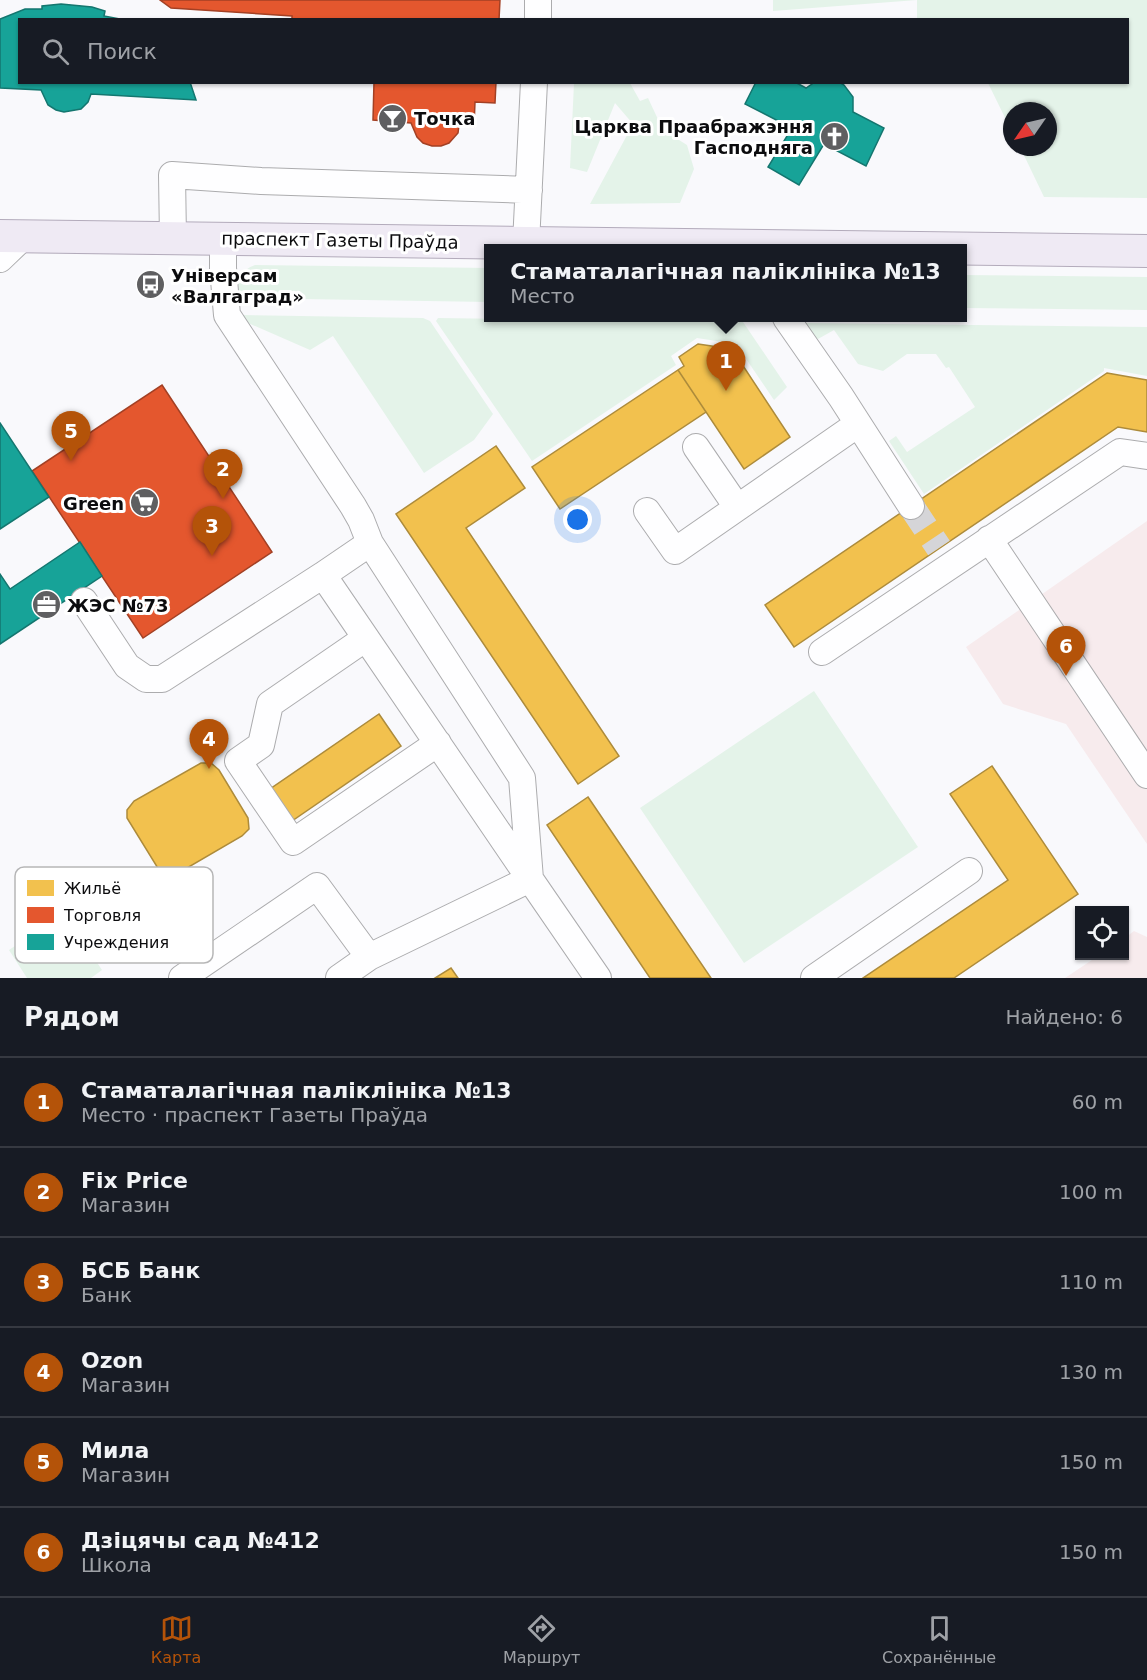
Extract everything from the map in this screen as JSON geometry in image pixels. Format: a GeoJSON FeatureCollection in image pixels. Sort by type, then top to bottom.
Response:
{"type":"FeatureCollection","features":[{"type":"Feature","properties":{"kind":"main road","name":"праспект Газеты Праўда"},"geometry":{"type":"LineString","coordinates":[[12,236],[585,244]]}},
{"type":"Feature","properties":{"kind":"main road","name":"праспект Газеты Праўда"},"geometry":{"type":"LineString","coordinates":[[967,249],[1147,251]]}},
{"type":"Feature","properties":{"kind":"lane"},"geometry":{"type":"LineString","coordinates":[[538,0],[538,18]]}},
{"type":"Feature","properties":{"kind":"lane"},"geometry":{"type":"LineString","coordinates":[[526,243],[534,84]]}},
{"type":"Feature","properties":{"kind":"lane"},"geometry":{"type":"LineString","coordinates":[[173,238],[172,176],[529,190]]}},
{"type":"Feature","properties":{"kind":"lane"},"geometry":{"type":"LineString","coordinates":[[0,259],[12,236]]}},
{"type":"Feature","properties":{"kind":"lane"},"geometry":{"type":"LineString","coordinates":[[223,238],[227,315],[362,520],[370,543],[522,778],[530,879]]}},
{"type":"Feature","properties":{"kind":"lane"},"geometry":{"type":"LineString","coordinates":[[789,322],[911,506]]}},
{"type":"Feature","properties":{"kind":"lane"},"geometry":{"type":"LineString","coordinates":[[646,510],[675,551],[858,424]]}},
{"type":"Feature","properties":{"kind":"lane"},"geometry":{"type":"LineString","coordinates":[[696,447],[737,507]]}},
{"type":"Feature","properties":{"kind":"lane"},"geometry":{"type":"LineString","coordinates":[[822,652],[945,557],[989,539],[1120,452],[1147,456]]}},
{"type":"Feature","properties":{"kind":"lane"},"geometry":{"type":"LineString","coordinates":[[989,539],[1147,775]]}},
{"type":"Feature","properties":{"kind":"lane"},"geometry":{"type":"LineString","coordinates":[[84,601],[126,666],[146,679],[162,679],[370,543]]}},
{"type":"Feature","properties":{"kind":"lane"},"geometry":{"type":"LineString","coordinates":[[323,575],[598,978]]}},
{"type":"Feature","properties":{"kind":"lane"},"geometry":{"type":"LineString","coordinates":[[366,638],[270,704],[261,746],[238,761],[293,842],[438,743]]}},
{"type":"Feature","properties":{"kind":"lane"},"geometry":{"type":"LineString","coordinates":[[814,978],[969,871]]}},
{"type":"Feature","properties":{"kind":"lane"},"geometry":{"type":"LineString","coordinates":[[339,978],[369,957],[530,879]]}},
{"type":"Feature","properties":{"kind":"lane"},"geometry":{"type":"LineString","coordinates":[[213,957],[317,886],[369,957]]}},
{"type":"Feature","properties":{"kind":"lane"},"geometry":{"type":"LineString","coordinates":[[182,978],[204,963]]}},
{"type":"Feature","properties":{"kind":"shaded area"},"geometry":{"type":"Polygon","coordinates":[[[773,0],[917,0],[773,11],[773,0]]]}},
{"type":"Feature","properties":{"kind":"shaded area"},"geometry":{"type":"Polygon","coordinates":[[[917,0],[1147,0],[1147,198],[1044,197],[1024,156],[1057,156],[1057,102],[1003,102],[1003,114],[988,84],[1129,84],[1129,18],[917,18],[917,0]]]}},
{"type":"Feature","properties":{"kind":"shaded area"},"geometry":{"type":"Polygon","coordinates":[[[574,84],[631,84],[640,101],[648,98],[663,130],[687,145],[694,169],[680,203],[590,204],[633,124],[615,103],[587,172],[570,168],[574,84]]]}},
{"type":"Feature","properties":{"kind":"shaded area"},"geometry":{"type":"Polygon","coordinates":[[[255,265],[484,268],[484,302],[238,298],[240,278],[255,265]]]}},
{"type":"Feature","properties":{"kind":"shaded area"},"geometry":{"type":"Polygon","coordinates":[[[967,275],[1147,277],[1147,310],[967,308],[967,275]]]}},
{"type":"Feature","properties":{"kind":"shaded area"},"geometry":{"type":"Polygon","coordinates":[[[242,315],[423,318],[430,321],[493,414],[474,440],[424,473],[333,336],[310,350],[248,323],[242,315]]]}},
{"type":"Feature","properties":{"kind":"shaded area"},"geometry":{"type":"Polygon","coordinates":[[[438,318],[484,319],[484,322],[743,322],[787,387],[774,400],[736,344],[697,338],[671,356],[676,365],[532,461],[436,321],[438,318]]]}},
{"type":"Feature","properties":{"kind":"shaded area"},"geometry":{"type":"Polygon","coordinates":[[[804,323],[1147,327],[1147,376],[1104,368],[1104,371],[924,494],[889,441],[896,436],[907,452],[975,407],[949,367],[946,368],[936,354],[907,354],[883,371],[858,364],[834,330],[818,339],[804,323]]]}},
{"type":"Feature","properties":{"kind":"shaded area"},"geometry":{"type":"Polygon","coordinates":[[[1147,521],[1147,844],[1066,724],[1003,704],[966,647],[1147,521]]]}},
{"type":"Feature","properties":{"kind":"shaded area"},"geometry":{"type":"Polygon","coordinates":[[[814,691],[918,847],[744,963],[640,808],[814,691]]]}},
{"type":"Feature","properties":{"kind":"shaded area"},"geometry":{"type":"Polygon","coordinates":[[[1134,931],[1147,937],[1147,978],[1065,978],[1092,960],[1129,960],[1129,935],[1134,931]]]}},
{"type":"Feature","properties":{"kind":"shaded area"},"geometry":{"type":"Polygon","coordinates":[[[15,946],[15,959],[9,950],[15,946]]]}},
{"type":"Feature","properties":{"kind":"shaded area"},"geometry":{"type":"Polygon","coordinates":[[[17,963],[97,963],[102,970],[91,978],[27,978],[17,963]]]}},
{"type":"Feature","properties":{"kind":"building: Жильё"},"geometry":{"type":"Polygon","coordinates":[[[698,344],[732,349],[790,437],[744,469],[678,370],[684,366],[679,357],[698,344]]]}},
{"type":"Feature","properties":{"kind":"building: Жильё"},"geometry":{"type":"Polygon","coordinates":[[[678,370],[706,412],[560,509],[532,467],[678,370]]]}},
{"type":"Feature","properties":{"kind":"building: Жильё"},"geometry":{"type":"Polygon","coordinates":[[[1107,373],[1147,380],[1147,432],[1118,427],[794,647],[765,605],[1107,373]]]}},
{"type":"Feature","properties":{"kind":"building: Жильё"},"geometry":{"type":"Polygon","coordinates":[[[496,446],[525,488],[466,528],[619,756],[578,784],[396,514],[496,446]]]}},
{"type":"Feature","properties":{"kind":"building: Жильё"},"geometry":{"type":"Polygon","coordinates":[[[379,714],[401,746],[292,821],[270,789],[379,714]]]}},
{"type":"Feature","properties":{"kind":"building: Жильё"},"geometry":{"type":"Polygon","coordinates":[[[201,763],[211,763],[219,770],[248,818],[249,829],[242,836],[189,867],[157,867],[127,818],[127,810],[134,801],[201,763]]]}},
{"type":"Feature","properties":{"kind":"building: Жильё"},"geometry":{"type":"Polygon","coordinates":[[[992,766],[1078,894],[954,978],[863,978],[1008,880],[950,794],[992,766]]]}},
{"type":"Feature","properties":{"kind":"building: Жильё"},"geometry":{"type":"Polygon","coordinates":[[[588,797],[711,978],[650,978],[547,825],[588,797]]]}},
{"type":"Feature","properties":{"kind":"building: Жильё"},"geometry":{"type":"Polygon","coordinates":[[[451,968],[458,978],[435,978],[451,968]]]}},
{"type":"Feature","properties":{"kind":"building: Торговля"},"geometry":{"type":"Polygon","coordinates":[[[160,0],[500,0],[499,18],[292,18],[292,16],[171,8],[160,0]]]}},
{"type":"Feature","properties":{"kind":"building: Торговля"},"geometry":{"type":"Polygon","coordinates":[[[374,84],[496,84],[495,103],[475,102],[474,127],[459,125],[458,133],[449,143],[441,146],[423,143],[417,137],[411,123],[373,120],[374,84]]]}},
{"type":"Feature","properties":{"kind":"building: Торговля"},"geometry":{"type":"Polygon","coordinates":[[[162,385],[272,552],[143,638],[32,471],[162,385]]]}},
{"type":"Feature","properties":{"kind":"building: Учреждения"},"geometry":{"type":"Polygon","coordinates":[[[61,4],[92,7],[105,11],[104,16],[114,18],[18,18],[18,84],[191,84],[196,100],[91,94],[88,102],[81,109],[64,112],[48,105],[41,90],[0,88],[0,19],[25,9],[42,9],[42,6],[61,4]]]}},
{"type":"Feature","properties":{"kind":"building: Учреждения","name":"Царква Праабражэння Гасподняга"},"geometry":{"type":"Polygon","coordinates":[[[755,84],[799,84],[806,88],[812,84],[842,84],[853,97],[853,112],[884,128],[866,166],[824,144],[799,185],[768,167],[792,128],[745,104],[755,84]]]}},
{"type":"Feature","properties":{"kind":"building: Учреждения"},"geometry":{"type":"Polygon","coordinates":[[[0,423],[49,497],[0,529],[0,423]]]}},
{"type":"Feature","properties":{"kind":"building: Учреждения"},"geometry":{"type":"Polygon","coordinates":[[[80,542],[102,576],[0,644],[0,574],[10,589],[80,542]]]}},
{"type":"Feature","properties":{"kind":"tunnel"},"geometry":{"type":"LineString","coordinates":[[911,506],[939,548]]}},
{"type":"Feature","properties":{"kind":"place","name":"Точка"},"geometry":{"type":"Point","coordinates":[393,118]}},
{"type":"Feature","properties":{"kind":"place","name":"Царква Праабражэння Гасподняга"},"geometry":{"type":"Point","coordinates":[834,136]}},
{"type":"Feature","properties":{"kind":"place","name":"Універсам «Валгаград»"},"geometry":{"type":"Point","coordinates":[150,285]}},
{"type":"Feature","properties":{"kind":"place","name":"Стаматалагічная паліклініка №13"},"geometry":{"type":"Point","coordinates":[726,391]}},
{"type":"Feature","properties":{"kind":"place","name":"Мила"},"geometry":{"type":"Point","coordinates":[71,461]}},
{"type":"Feature","properties":{"kind":"place","name":"Fix Price"},"geometry":{"type":"Point","coordinates":[223,499]}},
{"type":"Feature","properties":{"kind":"place","name":"Green"},"geometry":{"type":"Point","coordinates":[145,503]}},
{"type":"Feature","properties":{"kind":"place","name":"БСБ Банк"},"geometry":{"type":"Point","coordinates":[212,556]}},
{"type":"Feature","properties":{"kind":"place","name":"ЖЭС №73"},"geometry":{"type":"Point","coordinates":[46,605]}},
{"type":"Feature","properties":{"kind":"place","name":"Дзіцячы сад №412"},"geometry":{"type":"Point","coordinates":[1066,676]}},
{"type":"Feature","properties":{"kind":"place","name":"Ozon"},"geometry":{"type":"Point","coordinates":[209,769]}}]}
